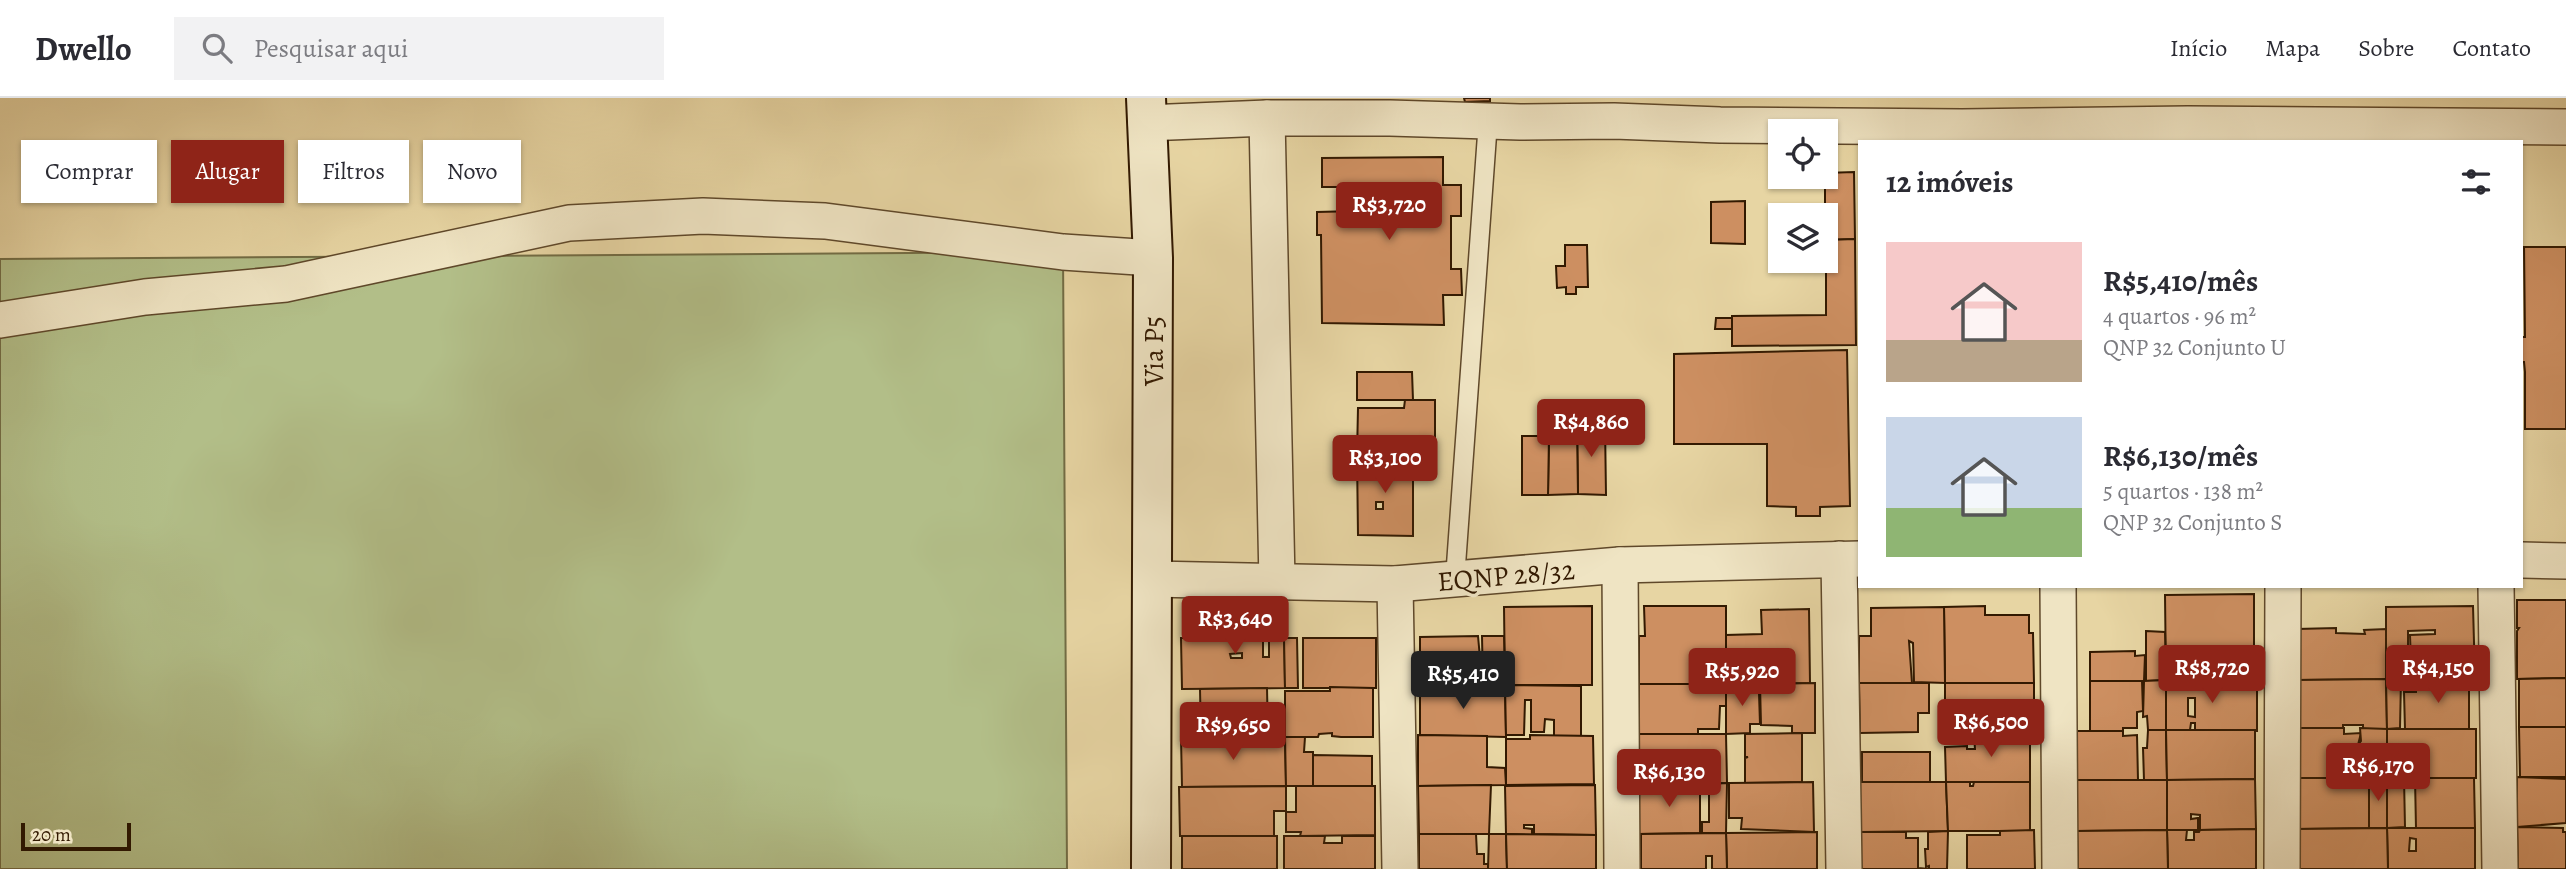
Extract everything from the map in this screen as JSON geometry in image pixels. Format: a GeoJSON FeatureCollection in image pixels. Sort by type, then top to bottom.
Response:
{"type":"FeatureCollection","features":[{"type":"Feature","properties":{"kind":"street"},"geometry":{"type":"LineString","coordinates":[[1146,111],[1267,118],[1390,108],[1488,121],[1614,109],[1720,125],[1834,112],[2499,112],[2566,127]]}},
{"type":"Feature","properties":{"kind":"street","name":"Via P5"},"geometry":{"type":"LineString","coordinates":[[1146,111],[1153,258],[1151,869]]}},
{"type":"Feature","properties":{"kind":"street"},"geometry":{"type":"LineString","coordinates":[[1267,118],[1277,581]]}},
{"type":"Feature","properties":{"kind":"street"},"geometry":{"type":"LineString","coordinates":[[0,320],[145,297],[286,284],[569,223],[690,216],[825,220],[1063,252],[1153,258]]}},
{"type":"Feature","properties":{"kind":"street"},"geometry":{"type":"LineString","coordinates":[[1844,869],[1850,559]]}},
{"type":"Feature","properties":{"kind":"street","name":"EQNP 28/32"},"geometry":{"type":"LineString","coordinates":[[1152,579],[1395,584],[1620,565],[1850,559]]}},
{"type":"Feature","properties":{"kind":"street"},"geometry":{"type":"LineString","coordinates":[[2523,560],[2566,561]]}},
{"type":"Feature","properties":{"kind":"street"},"geometry":{"type":"LineString","coordinates":[[1620,565],[1622,869]]}},
{"type":"Feature","properties":{"kind":"street"},"geometry":{"type":"LineString","coordinates":[[1395,584],[1400,869]]}},
{"type":"Feature","properties":{"kind":"street"},"geometry":{"type":"LineString","coordinates":[[2058,588],[2060,869]]}},
{"type":"Feature","properties":{"kind":"street"},"geometry":{"type":"LineString","coordinates":[[2282,869],[2283,588]]}},
{"type":"Feature","properties":{"kind":"street"},"geometry":{"type":"LineString","coordinates":[[2496,588],[2500,869]]}},
{"type":"Feature","properties":{"kind":"lane"},"geometry":{"type":"LineString","coordinates":[[1455,579],[1488,121]]}},
{"type":"Feature","properties":{"kind":"green space"},"geometry":{"type":"Polygon","coordinates":[[[1063,252],[1067,869],[0,869],[0,259],[1063,252]]]}},
{"type":"Feature","properties":{"kind":"building"},"geometry":{"type":"Polygon","coordinates":[[[1464,98],[1490,98],[1490,101],[1465,102],[1464,98]]]}},
{"type":"Feature","properties":{"kind":"building"},"geometry":{"type":"Polygon","coordinates":[[[1443,157],[1443,185],[1461,185],[1461,216],[1451,216],[1451,269],[1461,269],[1462,295],[1443,295],[1444,325],[1322,323],[1321,235],[1317,235],[1317,212],[1356,211],[1355,187],[1322,187],[1322,158],[1443,157]]]}},
{"type":"Feature","properties":{"kind":"building"},"geometry":{"type":"Polygon","coordinates":[[[1854,172],[1855,239],[1838,240],[1838,203],[1825,203],[1825,189],[1838,189],[1838,173],[1854,172]]]}},
{"type":"Feature","properties":{"kind":"building"},"geometry":{"type":"Polygon","coordinates":[[[1745,201],[1745,244],[1711,243],[1711,202],[1745,201]]]}},
{"type":"Feature","properties":{"kind":"building"},"geometry":{"type":"Polygon","coordinates":[[[1855,239],[1856,345],[1732,346],[1732,316],[1826,315],[1826,273],[1838,273],[1838,240],[1855,239]]]}},
{"type":"Feature","properties":{"kind":"building"},"geometry":{"type":"Polygon","coordinates":[[[1565,245],[1587,245],[1588,287],[1576,287],[1576,294],[1566,294],[1566,287],[1557,288],[1556,266],[1565,266],[1565,245]]]}},
{"type":"Feature","properties":{"kind":"building"},"geometry":{"type":"Polygon","coordinates":[[[2524,247],[2566,247],[2566,429],[2525,429],[2524,247]]]}},
{"type":"Feature","properties":{"kind":"building"},"geometry":{"type":"Polygon","coordinates":[[[1716,318],[1732,318],[1732,329],[1715,329],[1716,318]]]}},
{"type":"Feature","properties":{"kind":"building"},"geometry":{"type":"Polygon","coordinates":[[[1847,350],[1850,506],[1820,507],[1820,516],[1796,516],[1796,507],[1767,506],[1767,444],[1674,444],[1674,354],[1847,350]]]}},
{"type":"Feature","properties":{"kind":"building"},"geometry":{"type":"Polygon","coordinates":[[[1357,372],[1412,372],[1413,400],[1357,400],[1357,372]]]}},
{"type":"Feature","properties":{"kind":"building"},"geometry":{"type":"Polygon","coordinates":[[[1405,400],[1435,400],[1435,455],[1357,455],[1358,408],[1404,408],[1405,400]]]}},
{"type":"Feature","properties":{"kind":"building"},"geometry":{"type":"Polygon","coordinates":[[[1577,423],[1605,424],[1606,495],[1578,494],[1577,423]]]}},
{"type":"Feature","properties":{"kind":"building"},"geometry":{"type":"Polygon","coordinates":[[[1549,429],[1577,429],[1578,494],[1548,495],[1549,429]]]}},
{"type":"Feature","properties":{"kind":"building"},"geometry":{"type":"Polygon","coordinates":[[[1522,436],[1549,436],[1548,495],[1522,495],[1522,436]]]}},
{"type":"Feature","properties":{"kind":"building"},"geometry":{"type":"Polygon","coordinates":[[[1357,455],[1413,455],[1413,536],[1358,535],[1357,455]],[[1376,502],[1376,509],[1383,509],[1383,502],[1376,502]]]}},
{"type":"Feature","properties":{"kind":"building"},"geometry":{"type":"Polygon","coordinates":[[[2254,594],[2254,681],[2166,680],[2165,595],[2254,594]]]}},
{"type":"Feature","properties":{"kind":"building"},"geometry":{"type":"Polygon","coordinates":[[[2517,600],[2566,600],[2566,678],[2517,679],[2517,600]]]}},
{"type":"Feature","properties":{"kind":"building"},"geometry":{"type":"Polygon","coordinates":[[[1592,606],[1592,685],[1505,685],[1504,607],[1592,606]]]}},
{"type":"Feature","properties":{"kind":"building"},"geometry":{"type":"Polygon","coordinates":[[[1644,606],[1726,606],[1726,684],[1639,684],[1639,636],[1645,636],[1644,606]]]}},
{"type":"Feature","properties":{"kind":"building"},"geometry":{"type":"Polygon","coordinates":[[[1985,606],[1985,615],[2029,615],[2029,633],[2033,633],[2034,683],[1945,683],[1944,607],[1985,606]]]}},
{"type":"Feature","properties":{"kind":"building"},"geometry":{"type":"Polygon","coordinates":[[[2473,606],[2475,679],[2386,679],[2386,607],[2473,606]],[[2435,630],[2408,631],[2408,664],[2411,664],[2410,635],[2435,634],[2435,630]]]}},
{"type":"Feature","properties":{"kind":"building"},"geometry":{"type":"Polygon","coordinates":[[[1944,607],[1945,683],[1914,682],[1913,643],[1909,641],[1912,683],[1859,683],[1859,636],[1871,636],[1871,608],[1944,607]]]}},
{"type":"Feature","properties":{"kind":"building"},"geometry":{"type":"Polygon","coordinates":[[[1809,609],[1810,683],[1726,684],[1726,635],[1762,634],[1761,610],[1809,609]]]}},
{"type":"Feature","properties":{"kind":"building"},"geometry":{"type":"Polygon","coordinates":[[[1284,621],[1285,688],[1182,689],[1181,638],[1199,638],[1199,622],[1284,621]],[[1263,639],[1263,657],[1269,657],[1269,639],[1263,639]],[[1242,653],[1230,654],[1231,658],[1242,658],[1242,653]]]}},
{"type":"Feature","properties":{"kind":"building"},"geometry":{"type":"Polygon","coordinates":[[[2336,628],[2336,633],[2365,634],[2364,630],[2386,629],[2386,679],[2298,680],[2297,629],[2336,628]]]}},
{"type":"Feature","properties":{"kind":"building"},"geometry":{"type":"Polygon","coordinates":[[[2146,631],[2165,632],[2166,680],[2146,681],[2146,631]]]}},
{"type":"Feature","properties":{"kind":"building"},"geometry":{"type":"Polygon","coordinates":[[[1478,636],[1478,686],[1420,687],[1420,637],[1478,636]]]}},
{"type":"Feature","properties":{"kind":"building"},"geometry":{"type":"Polygon","coordinates":[[[1482,636],[1504,636],[1505,685],[1483,686],[1482,636]]]}},
{"type":"Feature","properties":{"kind":"building"},"geometry":{"type":"Polygon","coordinates":[[[1284,638],[1297,638],[1298,688],[1285,688],[1284,638]]]}},
{"type":"Feature","properties":{"kind":"building"},"geometry":{"type":"Polygon","coordinates":[[[1303,638],[1376,638],[1376,688],[1303,688],[1303,638]]]}},
{"type":"Feature","properties":{"kind":"building"},"geometry":{"type":"Polygon","coordinates":[[[2135,651],[2135,656],[2145,655],[2144,681],[2090,681],[2090,652],[2135,651]]]}},
{"type":"Feature","properties":{"kind":"building"},"geometry":{"type":"Polygon","coordinates":[[[2566,678],[2566,727],[2519,727],[2519,679],[2566,678]]]}},
{"type":"Feature","properties":{"kind":"building"},"geometry":{"type":"Polygon","coordinates":[[[2386,679],[2387,729],[2363,729],[2363,725],[2343,725],[2343,729],[2298,729],[2298,680],[2386,679]]]}},
{"type":"Feature","properties":{"kind":"building"},"geometry":{"type":"Polygon","coordinates":[[[2386,679],[2401,679],[2400,728],[2387,729],[2386,679]]]}},
{"type":"Feature","properties":{"kind":"building"},"geometry":{"type":"Polygon","coordinates":[[[2416,679],[2469,679],[2469,729],[2405,729],[2404,692],[2416,692],[2416,679]]]}},
{"type":"Feature","properties":{"kind":"building"},"geometry":{"type":"Polygon","coordinates":[[[2166,680],[2257,681],[2257,731],[2195,730],[2195,723],[2191,723],[2190,730],[2166,730],[2166,680]],[[2188,698],[2188,716],[2195,717],[2195,698],[2188,698]]]}},
{"type":"Feature","properties":{"kind":"building"},"geometry":{"type":"Polygon","coordinates":[[[2166,680],[2166,730],[2148,730],[2147,716],[2143,717],[2144,681],[2166,680]]]}},
{"type":"Feature","properties":{"kind":"building"},"geometry":{"type":"Polygon","coordinates":[[[2090,681],[2142,681],[2143,711],[2137,712],[2137,728],[2123,728],[2123,731],[2090,731],[2090,681]]]}},
{"type":"Feature","properties":{"kind":"building"},"geometry":{"type":"Polygon","coordinates":[[[1815,683],[1815,733],[1792,733],[1792,726],[1761,725],[1760,684],[1815,683]]]}},
{"type":"Feature","properties":{"kind":"building"},"geometry":{"type":"Polygon","coordinates":[[[1859,683],[1929,683],[1929,713],[1918,713],[1918,732],[1860,733],[1859,683]]]}},
{"type":"Feature","properties":{"kind":"building"},"geometry":{"type":"Polygon","coordinates":[[[1945,683],[2034,683],[2034,732],[1998,732],[1999,719],[1974,719],[1974,722],[1970,721],[1971,726],[1945,725],[1945,683]]]}},
{"type":"Feature","properties":{"kind":"building"},"geometry":{"type":"Polygon","coordinates":[[[1639,684],[1726,684],[1726,706],[1720,706],[1719,729],[1698,729],[1698,734],[1639,735],[1639,684]]]}},
{"type":"Feature","properties":{"kind":"building"},"geometry":{"type":"Polygon","coordinates":[[[1726,684],[1754,684],[1754,693],[1759,693],[1760,724],[1750,724],[1750,733],[1726,734],[1726,684]]]}},
{"type":"Feature","properties":{"kind":"building"},"geometry":{"type":"Polygon","coordinates":[[[1505,685],[1506,737],[1420,735],[1420,687],[1505,685]]]}},
{"type":"Feature","properties":{"kind":"building"},"geometry":{"type":"Polygon","coordinates":[[[1505,685],[1581,686],[1581,736],[1554,736],[1554,720],[1545,719],[1544,732],[1531,732],[1531,700],[1525,700],[1524,735],[1506,735],[1505,685]]]}},
{"type":"Feature","properties":{"kind":"building"},"geometry":{"type":"Polygon","coordinates":[[[1330,687],[1373,688],[1373,737],[1341,737],[1332,736],[1332,733],[1319,734],[1318,737],[1285,737],[1285,691],[1330,691],[1330,687]]]}},
{"type":"Feature","properties":{"kind":"building"},"geometry":{"type":"Polygon","coordinates":[[[1267,688],[1268,737],[1201,737],[1200,689],[1267,688]]]}},
{"type":"Feature","properties":{"kind":"building"},"geometry":{"type":"Polygon","coordinates":[[[2519,727],[2566,727],[2566,777],[2520,777],[2519,727]]]}},
{"type":"Feature","properties":{"kind":"building"},"geometry":{"type":"Polygon","coordinates":[[[2299,728],[2344,728],[2344,734],[2361,733],[2356,753],[2368,753],[2369,778],[2298,778],[2299,728]]]}},
{"type":"Feature","properties":{"kind":"building"},"geometry":{"type":"Polygon","coordinates":[[[2360,728],[2387,729],[2387,778],[2369,778],[2368,745],[2358,745],[2361,741],[2360,728]]]}},
{"type":"Feature","properties":{"kind":"building"},"geometry":{"type":"Polygon","coordinates":[[[2387,729],[2476,729],[2476,778],[2387,778],[2387,729]]]}},
{"type":"Feature","properties":{"kind":"building"},"geometry":{"type":"Polygon","coordinates":[[[2148,730],[2166,730],[2167,780],[2144,780],[2143,748],[2147,748],[2148,730]]]}},
{"type":"Feature","properties":{"kind":"building"},"geometry":{"type":"Polygon","coordinates":[[[2166,730],[2255,730],[2255,779],[2167,780],[2166,730]]]}},
{"type":"Feature","properties":{"kind":"building"},"geometry":{"type":"Polygon","coordinates":[[[2077,731],[2123,731],[2123,736],[2137,735],[2138,780],[2076,780],[2077,731]]]}},
{"type":"Feature","properties":{"kind":"building"},"geometry":{"type":"Polygon","coordinates":[[[2030,732],[2030,782],[1946,782],[1945,747],[1967,746],[1967,749],[1975,749],[1974,735],[2030,732]]]}},
{"type":"Feature","properties":{"kind":"building"},"geometry":{"type":"Polygon","coordinates":[[[1802,733],[1802,782],[1745,783],[1745,758],[1748,757],[1745,757],[1745,734],[1802,733]]]}},
{"type":"Feature","properties":{"kind":"building"},"geometry":{"type":"Polygon","coordinates":[[[1637,734],[1726,734],[1727,783],[1706,784],[1706,771],[1703,771],[1703,784],[1637,785],[1637,734]]]}},
{"type":"Feature","properties":{"kind":"building"},"geometry":{"type":"Polygon","coordinates":[[[1418,735],[1487,736],[1487,767],[1505,768],[1506,785],[1418,786],[1418,735]]]}},
{"type":"Feature","properties":{"kind":"building"},"geometry":{"type":"Polygon","coordinates":[[[1530,735],[1593,736],[1594,784],[1506,785],[1506,739],[1530,739],[1530,735]]]}},
{"type":"Feature","properties":{"kind":"building"},"geometry":{"type":"Polygon","coordinates":[[[1181,737],[1285,737],[1286,786],[1182,787],[1181,737]]]}},
{"type":"Feature","properties":{"kind":"building"},"geometry":{"type":"Polygon","coordinates":[[[1285,737],[1305,737],[1304,752],[1313,752],[1313,786],[1286,786],[1285,737]]]}},
{"type":"Feature","properties":{"kind":"building"},"geometry":{"type":"Polygon","coordinates":[[[1862,752],[1930,752],[1930,782],[1862,782],[1862,752]]]}},
{"type":"Feature","properties":{"kind":"building"},"geometry":{"type":"Polygon","coordinates":[[[1313,755],[1372,756],[1372,786],[1313,786],[1313,755]]]}},
{"type":"Feature","properties":{"kind":"building"},"geometry":{"type":"Polygon","coordinates":[[[2517,777],[2566,779],[2566,823],[2517,827],[2517,777]]]}},
{"type":"Feature","properties":{"kind":"building"},"geometry":{"type":"Polygon","coordinates":[[[2298,778],[2369,778],[2369,828],[2298,829],[2298,778]]]}},
{"type":"Feature","properties":{"kind":"building"},"geometry":{"type":"Polygon","coordinates":[[[2369,778],[2387,778],[2387,828],[2369,828],[2369,778]]]}},
{"type":"Feature","properties":{"kind":"building"},"geometry":{"type":"Polygon","coordinates":[[[2387,778],[2404,778],[2405,827],[2387,828],[2387,778]]]}},
{"type":"Feature","properties":{"kind":"building"},"geometry":{"type":"Polygon","coordinates":[[[2415,778],[2474,778],[2475,828],[2416,828],[2415,778]]]}},
{"type":"Feature","properties":{"kind":"building"},"geometry":{"type":"Polygon","coordinates":[[[2255,779],[2256,829],[2200,830],[2200,815],[2191,814],[2191,819],[2198,818],[2198,830],[2167,830],[2167,780],[2255,779]]]}},
{"type":"Feature","properties":{"kind":"building"},"geometry":{"type":"Polygon","coordinates":[[[2076,780],[2167,780],[2167,830],[2077,831],[2076,780]]]}},
{"type":"Feature","properties":{"kind":"building"},"geometry":{"type":"Polygon","coordinates":[[[1813,782],[1814,832],[1741,829],[1742,818],[1729,818],[1729,783],[1813,782]]]}},
{"type":"Feature","properties":{"kind":"building"},"geometry":{"type":"Polygon","coordinates":[[[1860,782],[1946,782],[1948,831],[1860,832],[1860,782]]]}},
{"type":"Feature","properties":{"kind":"building"},"geometry":{"type":"Polygon","coordinates":[[[1946,782],[1970,782],[1970,786],[1973,786],[1974,782],[2030,782],[2030,831],[1948,831],[1946,782]]]}},
{"type":"Feature","properties":{"kind":"building"},"geometry":{"type":"Polygon","coordinates":[[[1727,783],[1726,833],[1702,833],[1702,822],[1709,822],[1709,784],[1727,783]]]}},
{"type":"Feature","properties":{"kind":"building"},"geometry":{"type":"Polygon","coordinates":[[[1638,784],[1700,784],[1700,833],[1638,834],[1638,784]]]}},
{"type":"Feature","properties":{"kind":"building"},"geometry":{"type":"Polygon","coordinates":[[[1491,785],[1489,834],[1419,834],[1418,786],[1491,785]]]}},
{"type":"Feature","properties":{"kind":"building"},"geometry":{"type":"Polygon","coordinates":[[[1595,785],[1596,835],[1534,834],[1534,825],[1524,825],[1524,828],[1532,829],[1532,835],[1506,834],[1505,786],[1595,785]]]}},
{"type":"Feature","properties":{"kind":"building"},"geometry":{"type":"Polygon","coordinates":[[[1286,786],[1286,811],[1274,811],[1274,836],[1180,836],[1179,787],[1286,786]]]}},
{"type":"Feature","properties":{"kind":"building"},"geometry":{"type":"Polygon","coordinates":[[[1296,786],[1375,786],[1375,835],[1300,836],[1301,832],[1286,832],[1286,812],[1296,812],[1296,786]]]}},
{"type":"Feature","properties":{"kind":"building"},"geometry":{"type":"Polygon","coordinates":[[[2517,827],[2563,828],[2563,832],[2566,832],[2566,869],[2518,869],[2517,827]]]}},
{"type":"Feature","properties":{"kind":"building"},"geometry":{"type":"Polygon","coordinates":[[[2387,828],[2475,828],[2475,869],[2388,869],[2387,828]],[[2410,838],[2409,851],[2416,851],[2416,839],[2410,838]]]}},
{"type":"Feature","properties":{"kind":"building"},"geometry":{"type":"Polygon","coordinates":[[[2387,828],[2388,869],[2297,869],[2297,829],[2387,828]]]}},
{"type":"Feature","properties":{"kind":"building"},"geometry":{"type":"Polygon","coordinates":[[[2256,829],[2256,869],[2168,869],[2167,830],[2187,830],[2186,840],[2194,840],[2194,832],[2200,830],[2256,829]]]}},
{"type":"Feature","properties":{"kind":"building"},"geometry":{"type":"Polygon","coordinates":[[[2034,830],[2035,869],[1967,869],[1967,835],[2000,835],[2000,831],[2034,830]]]}},
{"type":"Feature","properties":{"kind":"building"},"geometry":{"type":"Polygon","coordinates":[[[2167,830],[2168,869],[2078,869],[2077,831],[2167,830]]]}},
{"type":"Feature","properties":{"kind":"building"},"geometry":{"type":"Polygon","coordinates":[[[1948,831],[1947,869],[1929,869],[1929,866],[1926,867],[1925,849],[1928,849],[1928,832],[1948,831]]]}},
{"type":"Feature","properties":{"kind":"building"},"geometry":{"type":"Polygon","coordinates":[[[1817,832],[1817,869],[1727,869],[1726,833],[1817,832]]]}},
{"type":"Feature","properties":{"kind":"building"},"geometry":{"type":"Polygon","coordinates":[[[1860,832],[1906,832],[1906,838],[1918,838],[1918,868],[1929,869],[1860,869],[1860,832]]]}},
{"type":"Feature","properties":{"kind":"building"},"geometry":{"type":"Polygon","coordinates":[[[1726,833],[1727,869],[1712,869],[1712,856],[1706,856],[1706,869],[1641,869],[1641,834],[1726,833]]]}},
{"type":"Feature","properties":{"kind":"building"},"geometry":{"type":"Polygon","coordinates":[[[1419,834],[1476,834],[1477,854],[1484,854],[1484,864],[1488,864],[1488,869],[1419,869],[1419,834]]]}},
{"type":"Feature","properties":{"kind":"building"},"geometry":{"type":"Polygon","coordinates":[[[1489,834],[1506,834],[1507,869],[1488,869],[1489,834]]]}},
{"type":"Feature","properties":{"kind":"building"},"geometry":{"type":"Polygon","coordinates":[[[1506,834],[1596,835],[1596,869],[1507,869],[1506,834]]]}},
{"type":"Feature","properties":{"kind":"building"},"geometry":{"type":"Polygon","coordinates":[[[1182,836],[1277,836],[1277,869],[1182,869],[1182,836]]]}},
{"type":"Feature","properties":{"kind":"building"},"geometry":{"type":"Polygon","coordinates":[[[1284,836],[1325,836],[1324,843],[1342,843],[1342,836],[1375,836],[1375,869],[1284,869],[1284,836]]]}}]}
